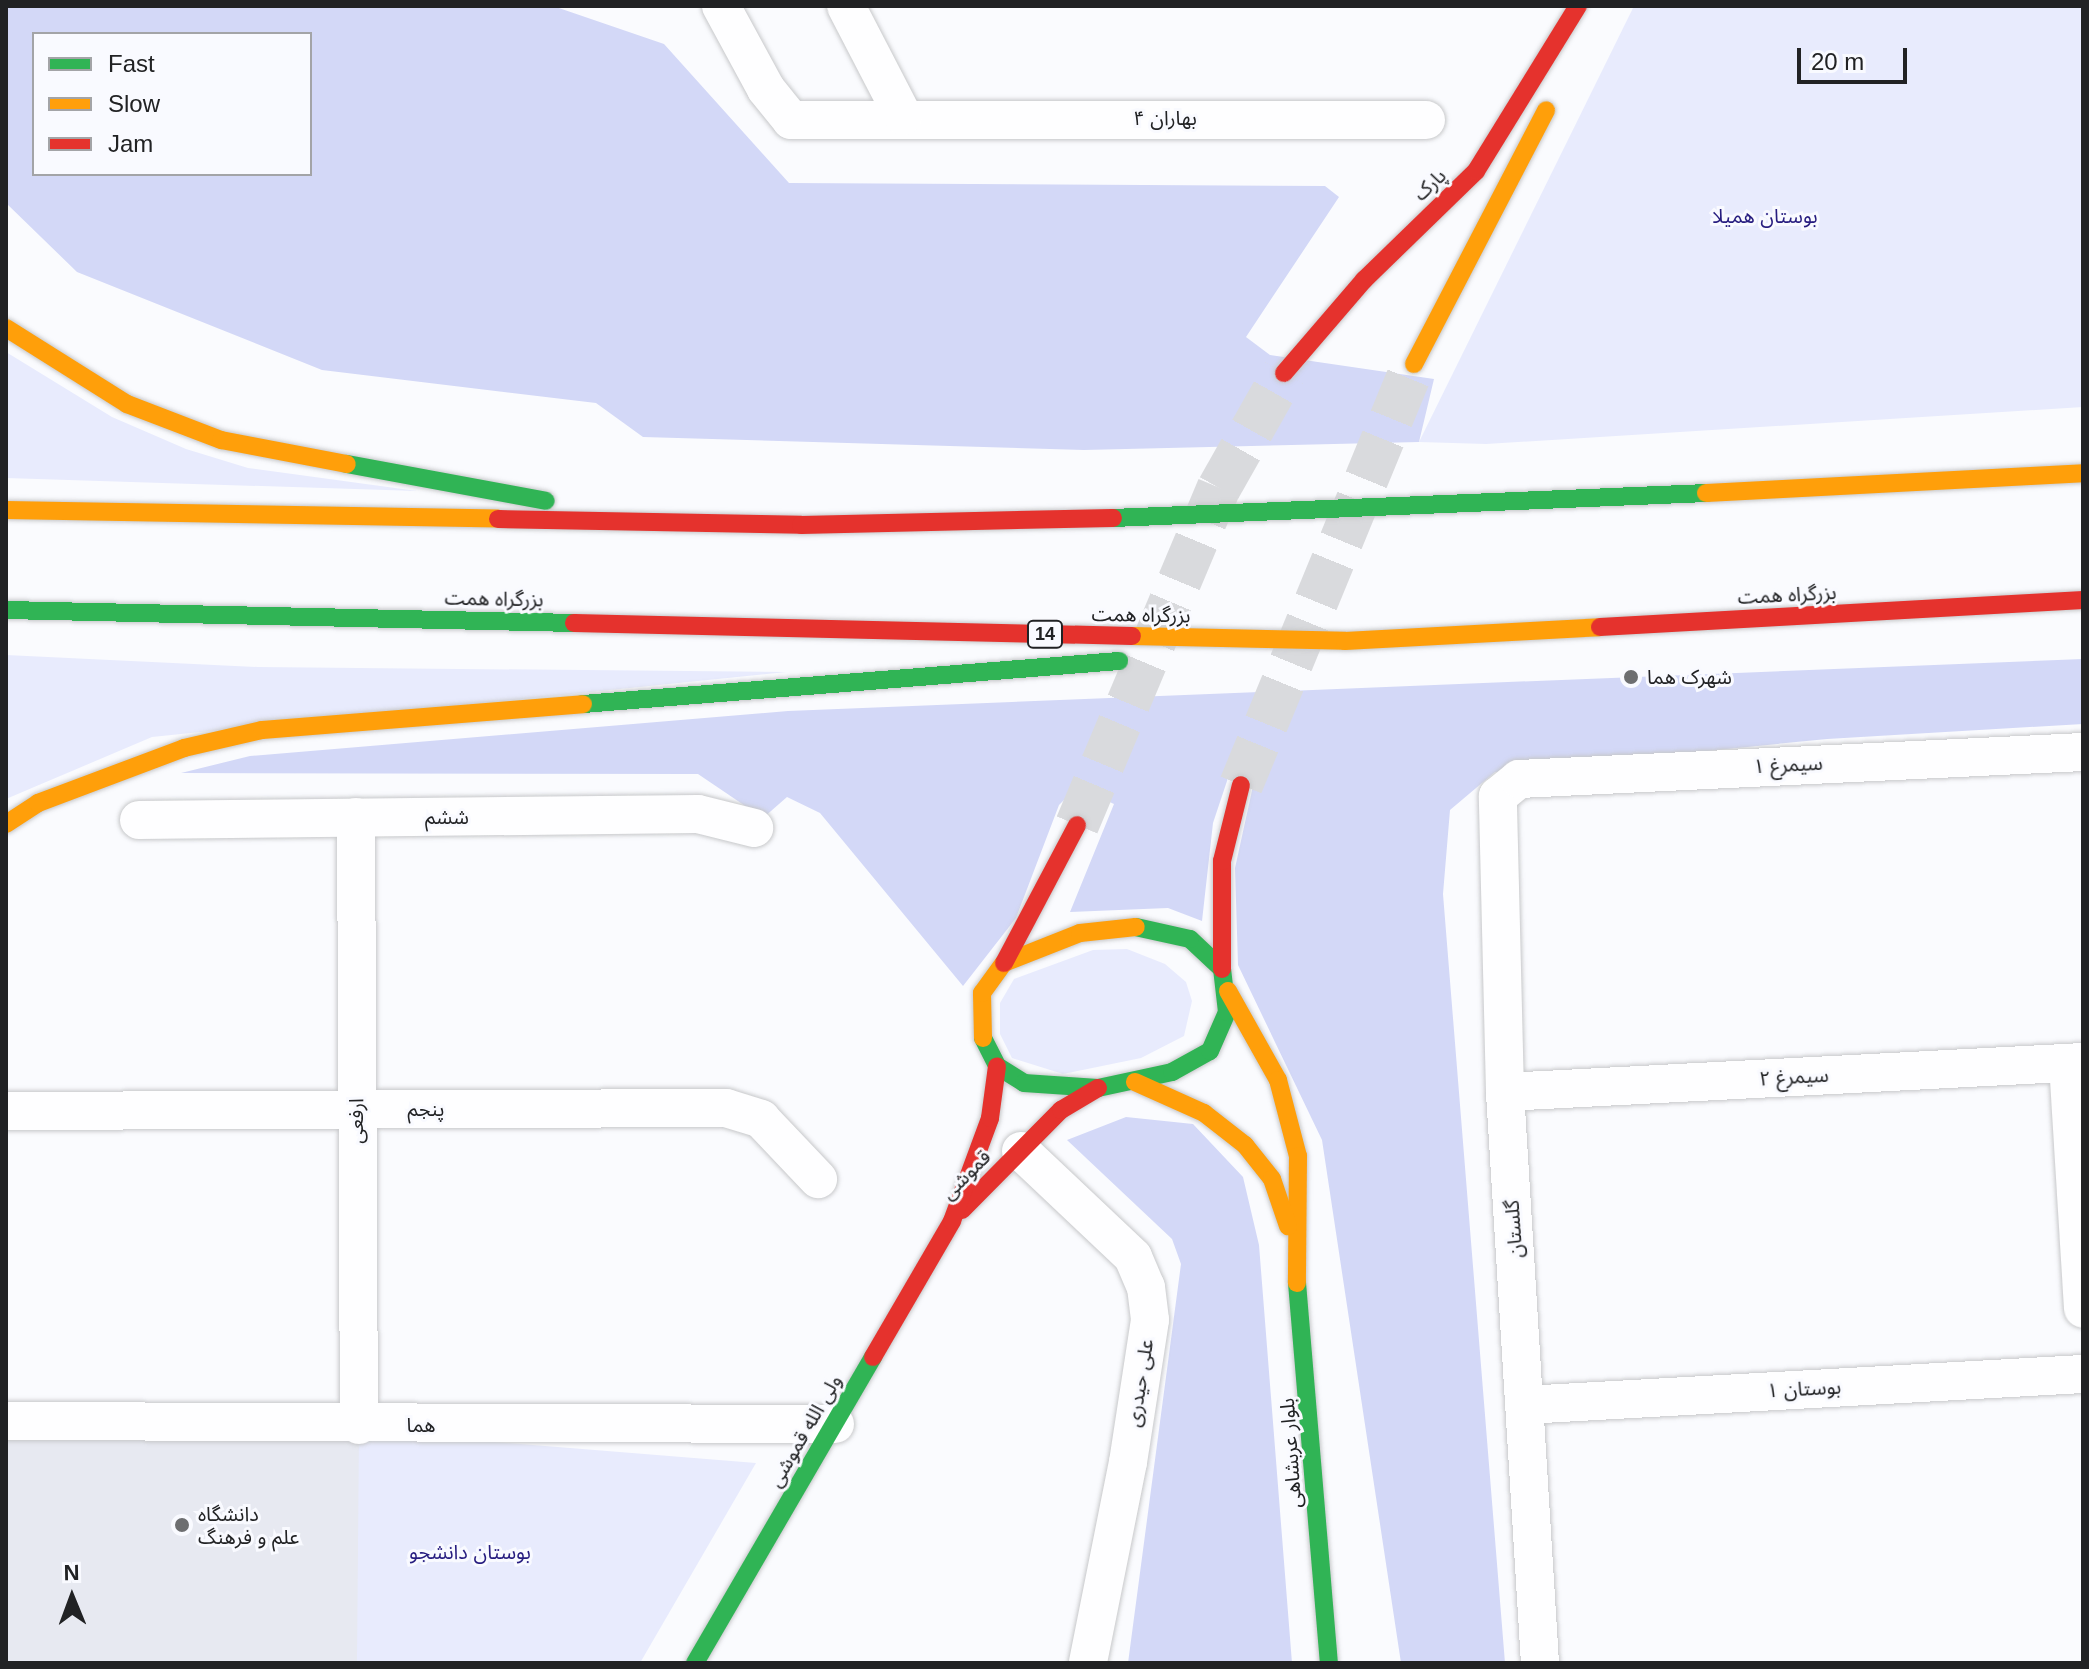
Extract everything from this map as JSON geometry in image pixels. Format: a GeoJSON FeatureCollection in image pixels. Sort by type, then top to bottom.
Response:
{"type":"FeatureCollection","features":[{"type":"Feature","properties":{"kind":"main road","name":"پارک"},"geometry":{"type":"LineString","coordinates":[[1284,373],[1364,280],[1476,171],[1578,6]]}},
{"type":"Feature","properties":{"kind":"main road"},"geometry":{"type":"LineString","coordinates":[[1414,364],[1553,98]]}},
{"type":"Feature","properties":{"kind":"main road"},"geometry":{"type":"LineString","coordinates":[[6,328],[127,404],[221,440],[674,523]]}},
{"type":"Feature","properties":{"kind":"main road"},"geometry":{"type":"LineString","coordinates":[[6,510],[674,523],[1320,514],[2083,473]]}},
{"type":"Feature","properties":{"kind":"main road","name":"بزرگراه همت"},"geometry":{"type":"LineString","coordinates":[[6,610],[1345,641],[2083,600]]}},
{"type":"Feature","properties":{"kind":"main road"},"geometry":{"type":"LineString","coordinates":[[6,824],[38,803],[184,748],[262,730],[1345,641]]}},
{"type":"Feature","properties":{"kind":"main road"},"geometry":{"type":"LineString","coordinates":[[1077,825],[1004,963],[982,993],[978,1012],[986,1050],[997,1066],[1024,1083],[1098,1088],[1135,1082],[1210,1051],[1227,1012],[1228,991],[1222,969],[1222,861],[1241,785]]}},
{"type":"Feature","properties":{"kind":"main road"},"geometry":{"type":"LineString","coordinates":[[1004,963],[1080,933],[1136,927],[1190,939],[1222,969]]}},
{"type":"Feature","properties":{"kind":"main road","name":"بلوار عربشاهی"},"geometry":{"type":"LineString","coordinates":[[1228,991],[1278,1080],[1298,1156],[1293,1239],[1329,1663]]}},
{"type":"Feature","properties":{"kind":"main road","name":"قموشی"},"geometry":{"type":"LineString","coordinates":[[952,1221],[990,1118],[997,1066]]}},
{"type":"Feature","properties":{"kind":"main road","name":"بلوار عربشاهی"},"geometry":{"type":"LineString","coordinates":[[1135,1082],[1204,1113],[1245,1145],[1272,1179],[1293,1239]]}},
{"type":"Feature","properties":{"kind":"main road","name":"قموشی"},"geometry":{"type":"LineString","coordinates":[[952,1221],[1061,1110],[1098,1088]]}},
{"type":"Feature","properties":{"kind":"main road","name":"ولی الله قموشی"},"geometry":{"type":"LineString","coordinates":[[695,1663],[952,1221]]}},
{"type":"Feature","properties":{"kind":"street","name":"بهاران ۴"},"geometry":{"type":"LineString","coordinates":[[721,6],[766,89],[791,120],[903,116],[1426,120]]}},
{"type":"Feature","properties":{"kind":"street"},"geometry":{"type":"LineString","coordinates":[[846,6],[903,116]]}},
{"type":"Feature","properties":{"kind":"street","name":"سیمرغ ۱"},"geometry":{"type":"LineString","coordinates":[[1498,796],[1519,779],[2083,752]]}},
{"type":"Feature","properties":{"kind":"street","name":"گلستان"},"geometry":{"type":"LineString","coordinates":[[1498,796],[1505,1092],[1540,1663]]}},
{"type":"Feature","properties":{"kind":"street","name":"ششم"},"geometry":{"type":"LineString","coordinates":[[139,820],[698,814],[754,828]]}},
{"type":"Feature","properties":{"kind":"street","name":"ارفعی"},"geometry":{"type":"LineString","coordinates":[[356,817],[359,1425]]}},
{"type":"Feature","properties":{"kind":"street"},"geometry":{"type":"LineString","coordinates":[[2076,1062],[2083,1309]]}},
{"type":"Feature","properties":{"kind":"street","name":"سیمرغ ۲"},"geometry":{"type":"LineString","coordinates":[[1505,1092],[2076,1062]]}},
{"type":"Feature","properties":{"kind":"street","name":"پنجم"},"geometry":{"type":"LineString","coordinates":[[6,1111],[745,1110],[818,1179]]}},
{"type":"Feature","properties":{"kind":"street","name":"علی حیدری"},"geometry":{"type":"LineString","coordinates":[[1021,1151],[1115,1237],[1133,1257],[1146,1287],[1150,1320],[1088,1663]]}},
{"type":"Feature","properties":{"kind":"street","name":"بوستان ۱"},"geometry":{"type":"LineString","coordinates":[[1525,1405],[2083,1374]]}},
{"type":"Feature","properties":{"kind":"street","name":"هما"},"geometry":{"type":"LineString","coordinates":[[6,1421],[359,1425],[835,1424]]}},
{"type":"Feature","properties":{"kind":"shaded area"},"geometry":{"type":"Polygon","coordinates":[[[6,6],[553,6],[664,44],[789,183],[1325,186],[1339,197],[1246,337],[1270,355],[1434,379],[1419,442],[1084,450],[643,437],[596,403],[322,370],[77,272],[6,203],[6,6]]]}},
{"type":"Feature","properties":{"kind":"shaded area"},"geometry":{"type":"Polygon","coordinates":[[[2083,659],[2083,724],[1827,739],[1495,772],[1450,810],[1443,894],[1505,1663],[1401,1663],[1322,1140],[1238,965],[1235,868],[1253,786],[1234,760],[1213,823],[1202,921],[1168,908],[1070,912],[1114,804],[1077,787],[1059,805],[1016,918],[963,986],[820,813],[787,797],[763,818],[698,774],[181,773],[250,756],[788,711],[2083,659]]]}},
{"type":"Feature","properties":{"kind":"shaded area"},"geometry":{"type":"Polygon","coordinates":[[[1126,1117],[1193,1124],[1243,1177],[1259,1245],[1292,1663],[1128,1663],[1181,1264],[1172,1239],[1067,1140],[1126,1117]]]}},
{"type":"Feature","properties":{"kind":"shaded area","name":"دانشگاه علم و فرهنگ"},"geometry":{"type":"Polygon","coordinates":[[[6,1430],[359,1430],[359,1663],[6,1663],[6,1430]]]}},
{"type":"Feature","properties":{"kind":"green space","name":"بوستان همیلا"},"geometry":{"type":"Polygon","coordinates":[[[1634,6],[2083,6],[2083,407],[1486,444],[1419,442],[1634,6]]]}},
{"type":"Feature","properties":{"kind":"green space"},"geometry":{"type":"Polygon","coordinates":[[[6,352],[112,417],[186,449],[248,468],[417,491],[6,478],[6,352]]]}},
{"type":"Feature","properties":{"kind":"green space"},"geometry":{"type":"Polygon","coordinates":[[[6,655],[258,667],[786,672],[152,737],[6,799],[6,655]]]}},
{"type":"Feature","properties":{"kind":"green space"},"geometry":{"type":"Polygon","coordinates":[[[1127,949],[1165,964],[1186,982],[1192,1001],[1184,1036],[1141,1058],[1063,1074],[1012,1058],[1000,1034],[1000,1003],[1014,979],[1093,950],[1127,949]]]}},
{"type":"Feature","properties":{"kind":"green space","name":"بوستان دانشجو"},"geometry":{"type":"Polygon","coordinates":[[[359,1431],[756,1463],[640,1663],[357,1663],[359,1431]]]}},
{"type":"Feature","properties":{"kind":"tunnel"},"geometry":{"type":"LineString","coordinates":[[1241,785],[1414,364]]}},
{"type":"Feature","properties":{"kind":"tunnel"},"geometry":{"type":"LineString","coordinates":[[1077,825],[1219,488],[1284,373]]}},
{"type":"Feature","properties":{"kind":"traffic: fast"},"geometry":{"type":"LineString","coordinates":[[347,464],[546,501]]}},
{"type":"Feature","properties":{"kind":"traffic: fast"},"geometry":{"type":"LineString","coordinates":[[1113,518],[1706,493]]}},
{"type":"Feature","properties":{"kind":"traffic: fast"},"geometry":{"type":"LineString","coordinates":[[6,610],[574,623]]}},
{"type":"Feature","properties":{"kind":"traffic: fast"},"geometry":{"type":"LineString","coordinates":[[583,704],[1119,661]]}},
{"type":"Feature","properties":{"kind":"traffic: fast"},"geometry":{"type":"LineString","coordinates":[[983,1038],[997,1066],[1024,1083],[1098,1088],[1172,1072],[1210,1051],[1227,1012],[1222,969],[1190,939],[1136,927]]}},
{"type":"Feature","properties":{"kind":"traffic: fast"},"geometry":{"type":"LineString","coordinates":[[1297,1283],[1329,1663]]}},
{"type":"Feature","properties":{"kind":"traffic: fast"},"geometry":{"type":"LineString","coordinates":[[695,1663],[873,1357]]}},
{"type":"Feature","properties":{"kind":"traffic: slow"},"geometry":{"type":"LineString","coordinates":[[1414,364],[1546,110]]}},
{"type":"Feature","properties":{"kind":"traffic: slow"},"geometry":{"type":"LineString","coordinates":[[6,328],[127,404],[221,440],[347,464]]}},
{"type":"Feature","properties":{"kind":"traffic: slow"},"geometry":{"type":"LineString","coordinates":[[1706,493],[2083,473]]}},
{"type":"Feature","properties":{"kind":"traffic: slow"},"geometry":{"type":"LineString","coordinates":[[6,510],[498,519]]}},
{"type":"Feature","properties":{"kind":"traffic: slow"},"geometry":{"type":"LineString","coordinates":[[1132,636],[1345,641],[1600,627]]}},
{"type":"Feature","properties":{"kind":"traffic: slow"},"geometry":{"type":"LineString","coordinates":[[6,824],[38,803],[184,748],[262,730],[583,704]]}},
{"type":"Feature","properties":{"kind":"traffic: slow"},"geometry":{"type":"LineString","coordinates":[[983,1038],[982,993],[1004,963],[1080,933],[1136,927]]}},
{"type":"Feature","properties":{"kind":"traffic: slow"},"geometry":{"type":"LineString","coordinates":[[1228,991],[1278,1080],[1298,1156],[1297,1283]]}},
{"type":"Feature","properties":{"kind":"traffic: slow"},"geometry":{"type":"LineString","coordinates":[[1135,1082],[1204,1113],[1245,1145],[1272,1179],[1288,1226]]}},
{"type":"Feature","properties":{"kind":"traffic: jam"},"geometry":{"type":"LineString","coordinates":[[1284,373],[1364,280],[1476,171],[1578,6]]}},
{"type":"Feature","properties":{"kind":"traffic: jam"},"geometry":{"type":"LineString","coordinates":[[498,519],[801,525],[1113,518]]}},
{"type":"Feature","properties":{"kind":"traffic: jam"},"geometry":{"type":"LineString","coordinates":[[1600,627],[2083,600]]}},
{"type":"Feature","properties":{"kind":"traffic: jam"},"geometry":{"type":"LineString","coordinates":[[574,623],[1132,636]]}},
{"type":"Feature","properties":{"kind":"traffic: jam"},"geometry":{"type":"LineString","coordinates":[[1222,969],[1222,861],[1241,785]]}},
{"type":"Feature","properties":{"kind":"traffic: jam"},"geometry":{"type":"LineString","coordinates":[[1004,963],[1077,825]]}},
{"type":"Feature","properties":{"kind":"traffic: jam"},"geometry":{"type":"LineString","coordinates":[[873,1357],[952,1221],[990,1118],[997,1066]]}},
{"type":"Feature","properties":{"kind":"traffic: jam"},"geometry":{"type":"LineString","coordinates":[[962,1210],[1061,1110],[1098,1088]]}},
{"type":"Feature","properties":{"kind":"place","name":"شهرک هما"},"geometry":{"type":"Point","coordinates":[1631,677]}},
{"type":"Feature","properties":{"kind":"place","name":"دانشگاه علم و فرهنگ"},"geometry":{"type":"Point","coordinates":[182,1525]}}]}
